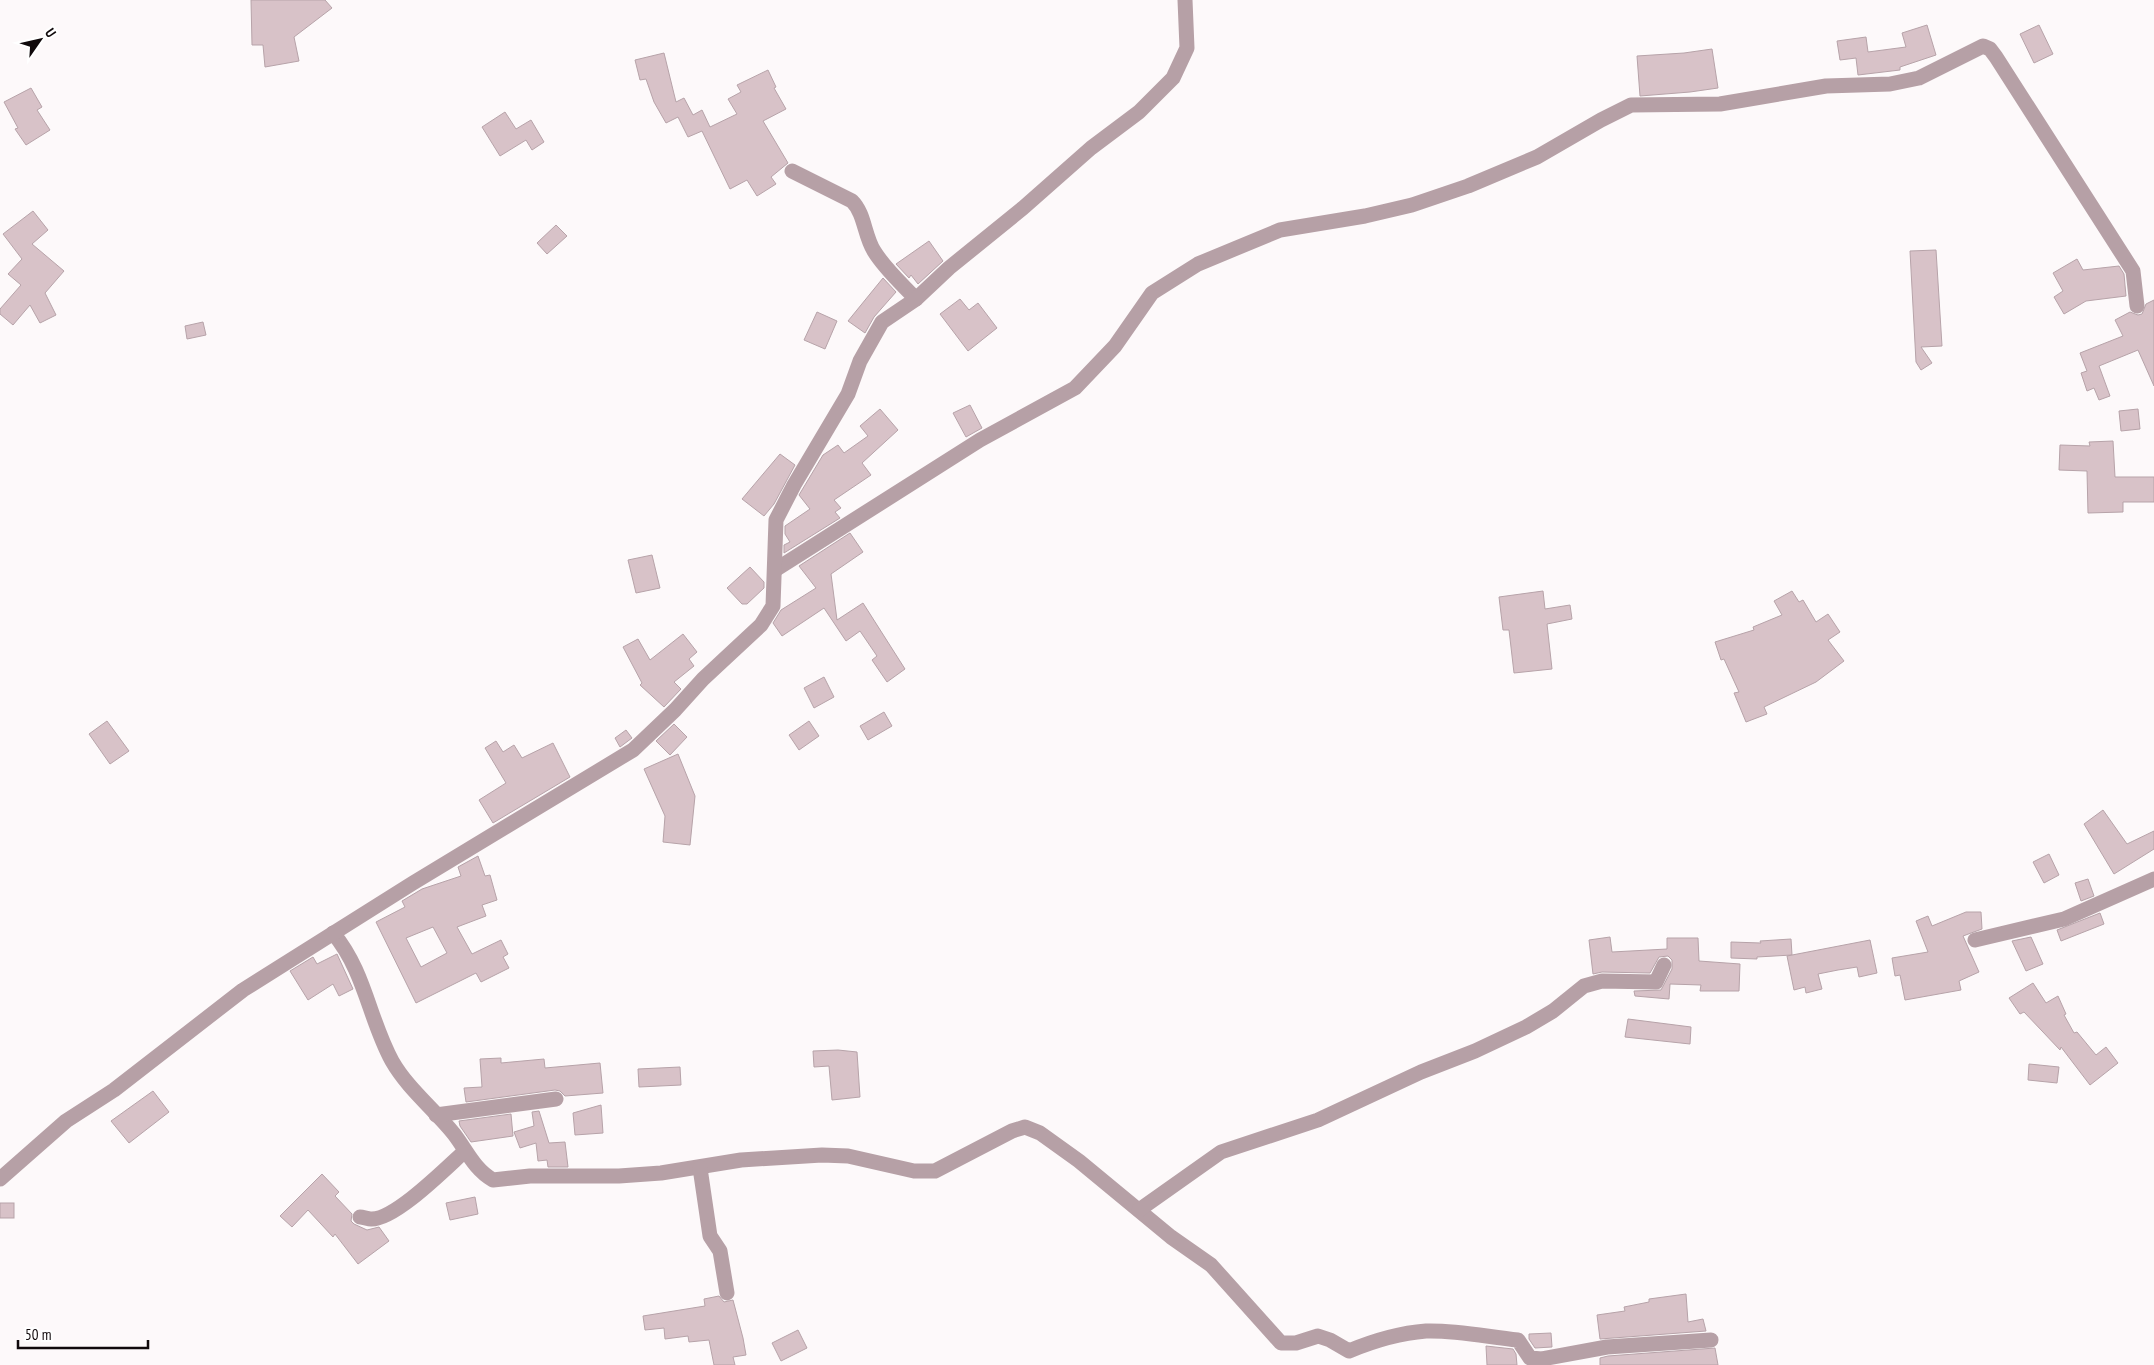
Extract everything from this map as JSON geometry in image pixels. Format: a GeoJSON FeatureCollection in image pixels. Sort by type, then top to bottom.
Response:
{"type":"FeatureCollection","features":[{"type":"Feature","properties":{"kind":"street"},"geometry":{"type":"LineString","coordinates":[[0,1179],[66,1121],[114,1090],[243,990],[413,882],[633,750],[648,738],[703,679],[761,626],[773,606],[776,570],[774,550],[776,520],[848,394],[860,361],[882,322],[916,299],[949,268],[1023,208],[1091,148],[1139,112],[1173,78],[1187,48],[1186,0]]}},
{"type":"Feature","properties":{"kind":"street"},"geometry":{"type":"LineString","coordinates":[[776,570],[972,445],[1075,388],[1115,346],[1152,293],[1198,264],[1280,230],[1365,216],[1412,205],[1468,186],[1536,157],[1631,105],[1720,104],[1826,86],[1890,84],[1919,78],[1983,46],[1990,49],[1996,57],[2134,272],[2137,306]]}},
{"type":"Feature","properties":{"kind":"street"},"geometry":{"type":"LineString","coordinates":[[792,172],[852,201],[859,208],[867,236],[874,251],[916,299]]}},
{"type":"Feature","properties":{"kind":"street"},"geometry":{"type":"LineString","coordinates":[[1975,940],[2064,919],[2154,879]]}},
{"type":"Feature","properties":{"kind":"street"},"geometry":{"type":"LineString","coordinates":[[333,933],[346,949],[356,969],[392,1061],[408,1084],[454,1135],[464,1151],[483,1174],[493,1180],[564,1175],[619,1176],[700,1168],[741,1160],[822,1156],[848,1156],[914,1171],[935,1171],[1012,1130],[1025,1127],[1040,1133],[1079,1161],[1171,1237],[1211,1265],[1281,1343],[1296,1343],[1318,1336],[1330,1340],[1348,1351],[1374,1341],[1419,1332],[1466,1333],[1518,1340],[1530,1358],[1542,1359],[1607,1347],[1710,1340]]}},
{"type":"Feature","properties":{"kind":"street"},"geometry":{"type":"LineString","coordinates":[[1139,1210],[1221,1152],[1318,1120],[1421,1072],[1492,1043],[1540,1019],[1584,986],[1602,981],[1656,982],[1664,965]]}},
{"type":"Feature","properties":{"kind":"street"},"geometry":{"type":"LineString","coordinates":[[436,1115],[556,1099]]}},
{"type":"Feature","properties":{"kind":"street"},"geometry":{"type":"LineString","coordinates":[[360,1217],[373,1219],[390,1212],[422,1190],[464,1151]]}},
{"type":"Feature","properties":{"kind":"street"},"geometry":{"type":"LineString","coordinates":[[700,1168],[710,1236],[720,1251],[727,1292]]}},
{"type":"Feature","properties":{"kind":"building"},"geometry":{"type":"Polygon","coordinates":[[[251,0],[325,0],[332,8],[294,37],[299,61],[265,67],[263,45],[252,45],[251,0]]]}},
{"type":"Feature","properties":{"kind":"building"},"geometry":{"type":"Polygon","coordinates":[[[1927,25],[1936,55],[1900,67],[1900,70],[1858,75],[1856,58],[1840,60],[1837,41],[1866,37],[1868,52],[1906,47],[1902,33],[1927,25]]]}},
{"type":"Feature","properties":{"kind":"building"},"geometry":{"type":"Polygon","coordinates":[[[2039,25],[2053,54],[2034,63],[2020,34],[2039,25]]]}},
{"type":"Feature","properties":{"kind":"building"},"geometry":{"type":"Polygon","coordinates":[[[1712,49],[1718,88],[1640,96],[1637,56],[1712,49]]]}},
{"type":"Feature","properties":{"kind":"building"},"geometry":{"type":"Polygon","coordinates":[[[664,53],[676,102],[684,98],[693,115],[702,110],[710,127],[737,114],[728,99],[741,92],[737,85],[768,70],[776,87],[774,88],[786,109],[763,121],[788,163],[771,177],[776,184],[757,196],[747,180],[730,189],[702,131],[688,137],[678,117],[666,123],[654,102],[646,79],[640,80],[635,60],[664,53]]]}},
{"type":"Feature","properties":{"kind":"building"},"geometry":{"type":"Polygon","coordinates":[[[31,88],[42,107],[37,110],[50,130],[26,145],[15,129],[18,128],[4,102],[31,88]]]}},
{"type":"Feature","properties":{"kind":"building"},"geometry":{"type":"Polygon","coordinates":[[[505,112],[516,129],[531,120],[544,142],[532,150],[526,140],[500,156],[482,127],[505,112]]]}},
{"type":"Feature","properties":{"kind":"building"},"geometry":{"type":"Polygon","coordinates":[[[33,211],[48,230],[32,244],[64,271],[45,293],[56,315],[40,323],[30,305],[13,325],[0,314],[0,309],[21,285],[8,274],[22,259],[3,234],[33,211]]]}},
{"type":"Feature","properties":{"kind":"building"},"geometry":{"type":"Polygon","coordinates":[[[556,225],[567,236],[547,254],[537,243],[556,225]]]}},
{"type":"Feature","properties":{"kind":"building"},"geometry":{"type":"Polygon","coordinates":[[[929,241],[943,261],[918,284],[911,275],[909,278],[896,264],[929,241]]]}},
{"type":"Feature","properties":{"kind":"building"},"geometry":{"type":"Polygon","coordinates":[[[1936,250],[1942,346],[1921,347],[1932,363],[1921,370],[1916,362],[1910,251],[1936,250]]]}},
{"type":"Feature","properties":{"kind":"building"},"geometry":{"type":"Polygon","coordinates":[[[2077,259],[2083,270],[2119,266],[2124,274],[2126,296],[2086,301],[2064,314],[2054,297],[2063,291],[2053,273],[2077,259]]]}},
{"type":"Feature","properties":{"kind":"building"},"geometry":{"type":"Polygon","coordinates":[[[883,278],[896,292],[874,317],[865,333],[848,321],[883,278]]]}},
{"type":"Feature","properties":{"kind":"building"},"geometry":{"type":"Polygon","coordinates":[[[960,299],[969,310],[978,303],[997,328],[968,351],[940,314],[960,299]]]}},
{"type":"Feature","properties":{"kind":"building"},"geometry":{"type":"Polygon","coordinates":[[[2154,300],[2154,386],[2138,350],[2099,366],[2110,396],[2099,400],[2094,388],[2087,391],[2081,373],[2087,371],[2080,353],[2123,336],[2115,320],[2130,312],[2138,315],[2142,314],[2146,304],[2154,300]]]}},
{"type":"Feature","properties":{"kind":"building"},"geometry":{"type":"Polygon","coordinates":[[[817,312],[837,321],[825,349],[804,340],[817,312]]]}},
{"type":"Feature","properties":{"kind":"building"},"geometry":{"type":"Polygon","coordinates":[[[203,322],[206,335],[187,339],[185,326],[203,322]]]}},
{"type":"Feature","properties":{"kind":"building"},"geometry":{"type":"Polygon","coordinates":[[[970,405],[982,428],[966,437],[953,413],[970,405]]]}},
{"type":"Feature","properties":{"kind":"building"},"geometry":{"type":"Polygon","coordinates":[[[880,409],[898,430],[862,463],[871,475],[834,500],[841,508],[835,512],[840,518],[784,553],[784,545],[790,542],[785,534],[785,526],[810,509],[799,495],[823,455],[838,445],[844,453],[868,436],[860,426],[880,409]]]}},
{"type":"Feature","properties":{"kind":"building"},"geometry":{"type":"Polygon","coordinates":[[[2138,409],[2140,429],[2121,431],[2119,411],[2138,409]]]}},
{"type":"Feature","properties":{"kind":"building"},"geometry":{"type":"Polygon","coordinates":[[[2113,441],[2115,477],[2154,477],[2154,502],[2123,502],[2123,512],[2088,513],[2087,471],[2059,470],[2060,445],[2090,446],[2089,442],[2113,441]]]}},
{"type":"Feature","properties":{"kind":"building"},"geometry":{"type":"Polygon","coordinates":[[[780,454],[795,465],[774,504],[764,516],[742,499],[780,454]]]}},
{"type":"Feature","properties":{"kind":"building"},"geometry":{"type":"Polygon","coordinates":[[[850,533],[863,552],[831,574],[837,620],[863,603],[905,669],[887,682],[872,660],[877,656],[860,631],[846,641],[824,608],[782,636],[773,623],[781,610],[816,588],[799,566],[850,533]]]}},
{"type":"Feature","properties":{"kind":"building"},"geometry":{"type":"Polygon","coordinates":[[[652,555],[660,588],[636,593],[628,560],[652,555]]]}},
{"type":"Feature","properties":{"kind":"building"},"geometry":{"type":"Polygon","coordinates":[[[750,567],[764,582],[764,588],[747,604],[742,604],[727,588],[750,567]]]}},
{"type":"Feature","properties":{"kind":"building"},"geometry":{"type":"Polygon","coordinates":[[[1543,591],[1545,609],[1570,605],[1572,619],[1547,624],[1552,669],[1514,673],[1509,630],[1503,630],[1499,597],[1543,591]]]}},
{"type":"Feature","properties":{"kind":"building"},"geometry":{"type":"Polygon","coordinates":[[[1792,591],[1799,602],[1803,600],[1816,622],[1828,614],[1840,632],[1828,640],[1844,661],[1816,682],[1764,707],[1767,714],[1746,722],[1734,693],[1739,692],[1724,659],[1721,660],[1715,642],[1754,630],[1753,627],[1782,615],[1774,601],[1792,591]]]}},
{"type":"Feature","properties":{"kind":"building"},"geometry":{"type":"Polygon","coordinates":[[[683,634],[697,652],[689,659],[694,666],[674,682],[681,689],[664,707],[640,685],[642,683],[623,647],[638,639],[650,660],[683,634]]]}},
{"type":"Feature","properties":{"kind":"building"},"geometry":{"type":"Polygon","coordinates":[[[824,677],[834,697],[814,708],[804,688],[824,677]]]}},
{"type":"Feature","properties":{"kind":"building"},"geometry":{"type":"Polygon","coordinates":[[[884,712],[892,726],[868,740],[860,726],[884,712]]]}},
{"type":"Feature","properties":{"kind":"building"},"geometry":{"type":"Polygon","coordinates":[[[107,721],[129,751],[110,764],[89,734],[107,721]]]}},
{"type":"Feature","properties":{"kind":"building"},"geometry":{"type":"Polygon","coordinates":[[[809,721],[819,736],[799,750],[789,735],[809,721]]]}},
{"type":"Feature","properties":{"kind":"building"},"geometry":{"type":"Polygon","coordinates":[[[674,724],[687,737],[670,755],[656,741],[674,724]]]}},
{"type":"Feature","properties":{"kind":"building"},"geometry":{"type":"Polygon","coordinates":[[[626,730],[632,738],[620,747],[615,738],[626,730]]]}},
{"type":"Feature","properties":{"kind":"building"},"geometry":{"type":"Polygon","coordinates":[[[496,741],[503,752],[514,745],[522,758],[553,743],[570,777],[493,823],[479,800],[506,783],[485,748],[496,741]]]}},
{"type":"Feature","properties":{"kind":"building"},"geometry":{"type":"Polygon","coordinates":[[[678,754],[695,796],[690,845],[663,842],[665,816],[644,769],[678,754]]]}},
{"type":"Feature","properties":{"kind":"building"},"geometry":{"type":"Polygon","coordinates":[[[2103,810],[2127,844],[2154,831],[2154,849],[2114,874],[2084,824],[2103,810]]]}},
{"type":"Feature","properties":{"kind":"building"},"geometry":{"type":"Polygon","coordinates":[[[2049,854],[2059,875],[2044,883],[2033,862],[2049,854]]]}},
{"type":"Feature","properties":{"kind":"building"},"geometry":{"type":"Polygon","coordinates":[[[478,856],[485,876],[490,875],[497,900],[482,905],[486,916],[457,927],[472,954],[501,940],[508,954],[503,957],[509,968],[481,982],[476,973],[416,1003],[376,922],[405,907],[402,901],[422,889],[461,876],[458,867],[478,856]],[[433,927],[406,938],[421,967],[447,953],[433,927]]]}},
{"type":"Feature","properties":{"kind":"building"},"geometry":{"type":"Polygon","coordinates":[[[2088,879],[2094,896],[2081,901],[2075,883],[2088,879]]]}},
{"type":"Feature","properties":{"kind":"building"},"geometry":{"type":"Polygon","coordinates":[[[1966,912],[1981,912],[1982,929],[1963,936],[1979,972],[1959,981],[1961,990],[1905,1000],[1900,975],[1895,976],[1892,958],[1928,952],[1916,921],[1928,916],[1932,926],[1966,912]]]}},
{"type":"Feature","properties":{"kind":"building"},"geometry":{"type":"Polygon","coordinates":[[[2100,913],[2104,924],[2061,941],[2057,930],[2100,913]]]}},
{"type":"Feature","properties":{"kind":"building"},"geometry":{"type":"Polygon","coordinates":[[[1610,937],[1612,952],[1667,949],[1667,938],[1698,938],[1699,961],[1740,964],[1739,991],[1700,991],[1701,985],[1670,984],[1669,999],[1635,996],[1634,991],[1661,990],[1672,969],[1672,960],[1668,956],[1659,957],[1650,973],[1602,972],[1593,974],[1589,940],[1610,937]]]}},
{"type":"Feature","properties":{"kind":"building"},"geometry":{"type":"Polygon","coordinates":[[[2031,937],[2043,964],[2026,971],[2012,941],[2031,937]]]}},
{"type":"Feature","properties":{"kind":"building"},"geometry":{"type":"Polygon","coordinates":[[[1791,939],[1792,955],[1757,957],[1757,959],[1731,958],[1731,942],[1761,943],[1760,941],[1791,939]]]}},
{"type":"Feature","properties":{"kind":"building"},"geometry":{"type":"Polygon","coordinates":[[[1870,940],[1877,973],[1859,977],[1857,967],[1818,974],[1822,989],[1806,993],[1805,987],[1794,990],[1787,956],[1870,940]]]}},
{"type":"Feature","properties":{"kind":"building"},"geometry":{"type":"Polygon","coordinates":[[[337,954],[353,989],[339,996],[333,984],[308,1000],[290,971],[313,957],[317,964],[337,954]]]}},
{"type":"Feature","properties":{"kind":"building"},"geometry":{"type":"Polygon","coordinates":[[[2033,983],[2046,1003],[2058,996],[2066,1014],[2064,1015],[2074,1033],[2077,1032],[2096,1055],[2106,1047],[2118,1063],[2090,1085],[2061,1047],[2060,1050],[2024,1012],[2020,1014],[2009,998],[2033,983]]]}},
{"type":"Feature","properties":{"kind":"building"},"geometry":{"type":"Polygon","coordinates":[[[1628,1019],[1691,1027],[1690,1044],[1625,1037],[1628,1019]]]}},
{"type":"Feature","properties":{"kind":"building"},"geometry":{"type":"Polygon","coordinates":[[[838,1050],[857,1052],[860,1097],[832,1100],[829,1066],[814,1067],[813,1051],[838,1050]]]}},
{"type":"Feature","properties":{"kind":"building"},"geometry":{"type":"Polygon","coordinates":[[[501,1058],[501,1063],[544,1059],[545,1068],[600,1063],[603,1093],[565,1096],[560,1091],[555,1090],[466,1102],[464,1088],[482,1087],[480,1059],[501,1058]]]}},
{"type":"Feature","properties":{"kind":"building"},"geometry":{"type":"Polygon","coordinates":[[[2029,1064],[2059,1067],[2057,1083],[2028,1080],[2029,1064]]]}},
{"type":"Feature","properties":{"kind":"building"},"geometry":{"type":"Polygon","coordinates":[[[680,1067],[681,1085],[639,1087],[638,1069],[680,1067]]]}},
{"type":"Feature","properties":{"kind":"building"},"geometry":{"type":"Polygon","coordinates":[[[153,1091],[169,1112],[129,1143],[111,1121],[153,1091]]]}},
{"type":"Feature","properties":{"kind":"building"},"geometry":{"type":"Polygon","coordinates":[[[601,1105],[603,1133],[575,1135],[573,1113],[601,1105]]]}},
{"type":"Feature","properties":{"kind":"building"},"geometry":{"type":"Polygon","coordinates":[[[539,1111],[549,1143],[565,1142],[568,1167],[548,1167],[547,1160],[538,1161],[536,1143],[520,1148],[514,1132],[534,1126],[532,1112],[539,1111]]]}},
{"type":"Feature","properties":{"kind":"building"},"geometry":{"type":"Polygon","coordinates":[[[511,1114],[513,1136],[471,1142],[460,1126],[459,1121],[511,1114]]]}},
{"type":"Feature","properties":{"kind":"building"},"geometry":{"type":"Polygon","coordinates":[[[322,1174],[339,1192],[335,1196],[352,1214],[351,1221],[354,1224],[367,1230],[379,1227],[389,1241],[358,1264],[335,1234],[333,1237],[308,1210],[292,1227],[280,1216],[322,1174]]]}},
{"type":"Feature","properties":{"kind":"building"},"geometry":{"type":"Polygon","coordinates":[[[475,1197],[478,1214],[450,1220],[446,1203],[475,1197]]]}},
{"type":"Feature","properties":{"kind":"building"},"geometry":{"type":"Polygon","coordinates":[[[0,1203],[14,1203],[14,1218],[0,1218],[0,1203]]]}},
{"type":"Feature","properties":{"kind":"building"},"geometry":{"type":"Polygon","coordinates":[[[1686,1294],[1688,1322],[1703,1319],[1706,1331],[1600,1339],[1597,1315],[1625,1311],[1624,1307],[1649,1302],[1649,1299],[1686,1294]]]}},
{"type":"Feature","properties":{"kind":"building"},"geometry":{"type":"Polygon","coordinates":[[[719,1296],[724,1302],[733,1300],[743,1338],[746,1355],[733,1357],[735,1365],[714,1365],[709,1340],[689,1342],[688,1336],[665,1339],[664,1328],[645,1330],[643,1316],[705,1306],[704,1299],[719,1296]]]}},
{"type":"Feature","properties":{"kind":"building"},"geometry":{"type":"Polygon","coordinates":[[[798,1330],[807,1348],[781,1361],[772,1343],[798,1330]]]}},
{"type":"Feature","properties":{"kind":"building"},"geometry":{"type":"Polygon","coordinates":[[[1551,1333],[1552,1347],[1535,1348],[1529,1339],[1529,1334],[1551,1333]]]}},
{"type":"Feature","properties":{"kind":"building"},"geometry":{"type":"Polygon","coordinates":[[[1486,1346],[1513,1349],[1516,1354],[1517,1365],[1487,1365],[1486,1346]]]}},
{"type":"Feature","properties":{"kind":"building"},"geometry":{"type":"Polygon","coordinates":[[[1715,1348],[1718,1365],[1600,1365],[1600,1358],[1608,1356],[1715,1348]]]}}]}
